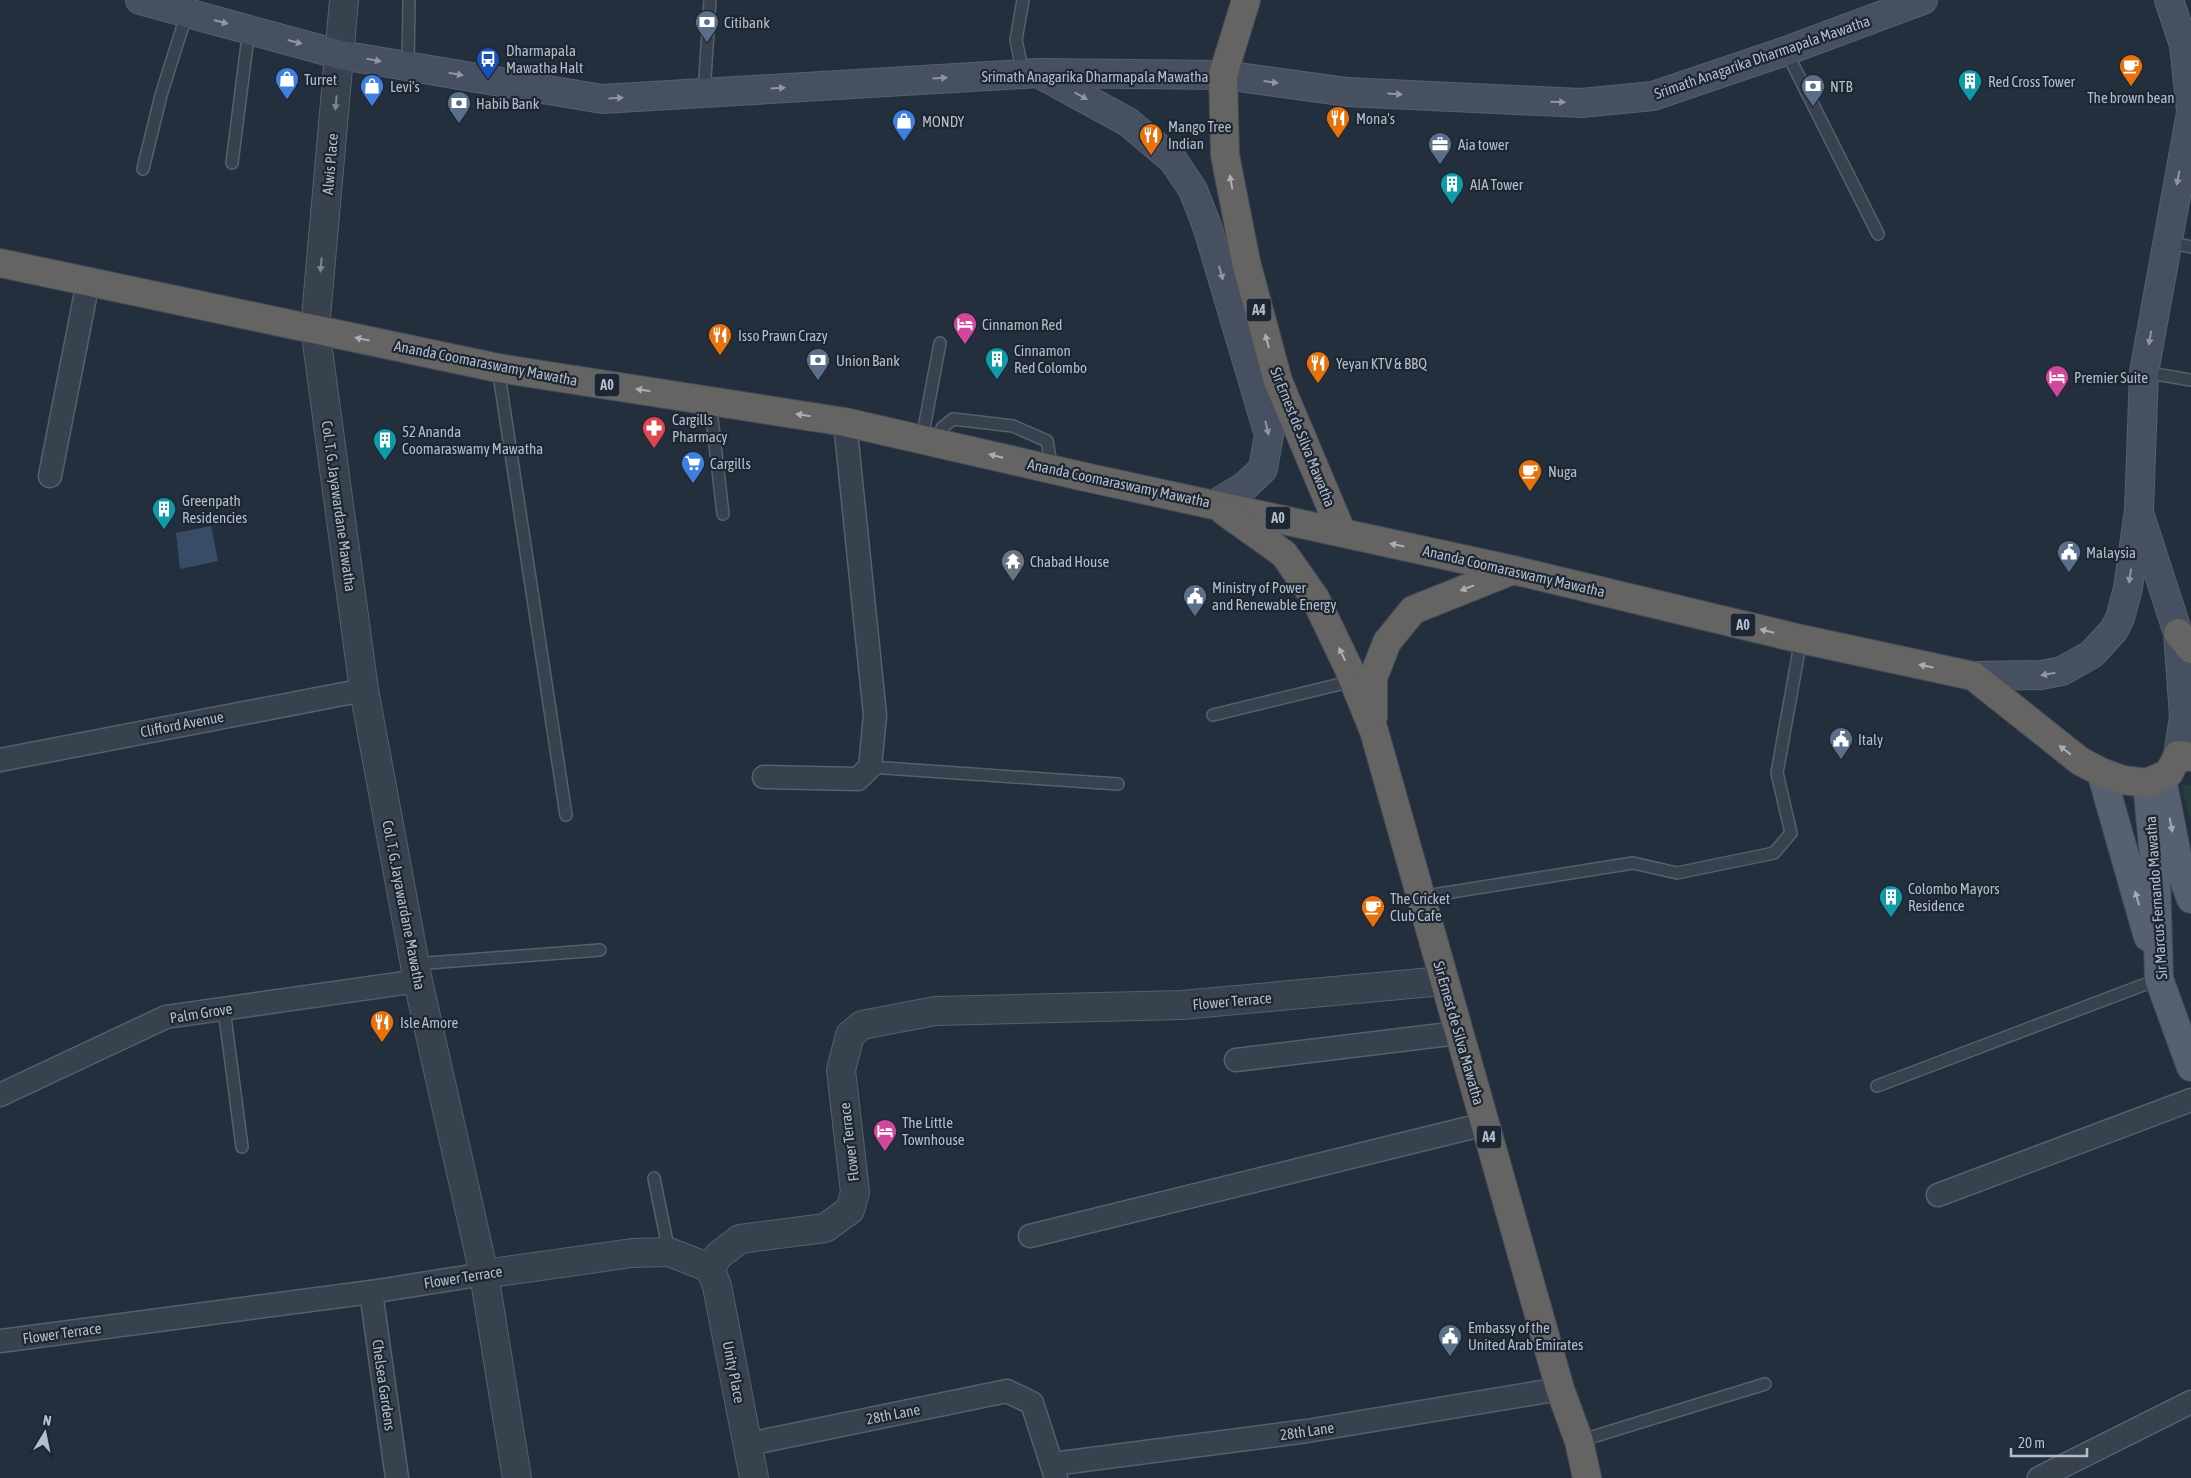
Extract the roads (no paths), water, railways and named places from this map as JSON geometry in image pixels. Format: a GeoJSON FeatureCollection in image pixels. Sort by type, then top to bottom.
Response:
{"type":"FeatureCollection","features":[{"type":"Feature","properties":{"kind":"highway","name":"A4"},"geometry":{"type":"LineString","coordinates":[[1223,75],[1246,0]]}},
{"type":"Feature","properties":{"kind":"highway","name":"Sir Ernest de Silva Mawatha"},"geometry":{"type":"LineString","coordinates":[[1223,75],[1226,155],[1246,262],[1278,381],[1342,532]]}},
{"type":"Feature","properties":{"kind":"highway","name":"Ananda Coomaraswamy Mawatha"},"geometry":{"type":"LineString","coordinates":[[0,263],[498,368],[845,422],[1513,570],[1801,639],[1974,676],[2080,761],[2122,780],[2154,780]]}},
{"type":"Feature","properties":{"kind":"highway","name":"Sir Ernest de Silva Mawatha"},"geometry":{"type":"LineString","coordinates":[[1215,504],[1284,554],[1320,608],[1374,731],[1443,981],[1587,1478]]}},
{"type":"Feature","properties":{"kind":"highway","name":"Sir Ernest de Silva Mawatha"},"geometry":{"type":"LineString","coordinates":[[1374,731],[1373,678],[1387,642],[1413,610],[1513,570]]}},
{"type":"Feature","properties":{"kind":"highway"},"geometry":{"type":"LineString","coordinates":[[2154,780],[2170,772],[2184,756]]}},
{"type":"Feature","properties":{"kind":"main road","name":"Srimath Anagarika Dharmapala Mawatha"},"geometry":{"type":"LineString","coordinates":[[140,0],[341,55],[602,99],[1031,73],[1223,75],[1346,92],[1581,103],[1653,96],[1786,51],[1923,0]]}},
{"type":"Feature","properties":{"kind":"main road"},"geometry":{"type":"LineString","coordinates":[[1974,676],[2041,675],[2062,671],[2092,654],[2106,641],[2114,630],[2125,605],[2138,510],[2144,372],[2179,244],[2191,112],[2184,46],[2169,0]]}},
{"type":"Feature","properties":{"kind":"main road"},"geometry":{"type":"LineString","coordinates":[[1031,73],[1128,122],[1173,160],[1192,190],[1207,226],[1269,435],[1263,469],[1245,486],[1215,504]]}},
{"type":"Feature","properties":{"kind":"main road"},"geometry":{"type":"LineString","coordinates":[[2138,510],[2185,641],[2184,756]]}},
{"type":"Feature","properties":{"kind":"main road"},"geometry":{"type":"LineString","coordinates":[[2101,772],[2159,979]]}},
{"type":"Feature","properties":{"kind":"main road","name":"Sir Marcus Fernando Mawatha"},"geometry":{"type":"LineString","coordinates":[[2154,780],[2179,866],[2191,899]]}},
{"type":"Feature","properties":{"kind":"main road","name":"Sir Marcus Fernando Mawatha"},"geometry":{"type":"LineString","coordinates":[[2154,780],[2159,979],[2191,1067]]}},
{"type":"Feature","properties":{"kind":"street","name":"Alwis Place"},"geometry":{"type":"LineString","coordinates":[[315,328],[341,55],[344,0]]}},
{"type":"Feature","properties":{"kind":"street"},"geometry":{"type":"LineString","coordinates":[[50,476],[88,282]]}},
{"type":"Feature","properties":{"kind":"street","name":"Col. T. G. Jayawardane Mawatha"},"geometry":{"type":"LineString","coordinates":[[315,328],[364,690],[416,972],[484,1274],[517,1478]]}},
{"type":"Feature","properties":{"kind":"street"},"geometry":{"type":"LineString","coordinates":[[764,777],[858,779],[870,767],[874,715],[845,422]]}},
{"type":"Feature","properties":{"kind":"street","name":"Clifford Avenue"},"geometry":{"type":"LineString","coordinates":[[0,760],[364,690]]}},
{"type":"Feature","properties":{"kind":"street","name":"Palm Grove"},"geometry":{"type":"LineString","coordinates":[[0,1095],[166,1017],[224,1009],[416,972]]}},
{"type":"Feature","properties":{"kind":"street","name":"Flower Terrace"},"geometry":{"type":"LineString","coordinates":[[0,1341],[371,1292],[632,1253],[669,1252],[710,1268],[719,1254],[740,1239],[825,1228],[850,1210],[855,1192],[841,1070],[850,1035],[862,1025],[935,1011],[1182,1005],[1443,981]]}},
{"type":"Feature","properties":{"kind":"street"},"geometry":{"type":"LineString","coordinates":[[1236,1060],[1458,1033]]}},
{"type":"Feature","properties":{"kind":"street"},"geometry":{"type":"LineString","coordinates":[[1938,1195],[2191,1100]]}},
{"type":"Feature","properties":{"kind":"street"},"geometry":{"type":"LineString","coordinates":[[1030,1236],[1485,1124]]}},
{"type":"Feature","properties":{"kind":"street","name":"Unity Place"},"geometry":{"type":"LineString","coordinates":[[710,1268],[717,1286],[749,1444],[754,1478]]}},
{"type":"Feature","properties":{"kind":"street","name":"Chelsea Gardens"},"geometry":{"type":"LineString","coordinates":[[371,1292],[397,1478]]}},
{"type":"Feature","properties":{"kind":"street","name":"28th Lane"},"geometry":{"type":"LineString","coordinates":[[749,1444],[1007,1391],[1032,1403],[1054,1471],[1560,1390]]}},
{"type":"Feature","properties":{"kind":"street"},"geometry":{"type":"LineString","coordinates":[[2039,1478],[2191,1402]]}},
{"type":"Feature","properties":{"kind":"lane"},"geometry":{"type":"LineString","coordinates":[[408,0],[408,66]]}},
{"type":"Feature","properties":{"kind":"lane"},"geometry":{"type":"LineString","coordinates":[[704,93],[710,0]]}},
{"type":"Feature","properties":{"kind":"lane"},"geometry":{"type":"LineString","coordinates":[[1023,0],[1016,40],[1031,73]]}},
{"type":"Feature","properties":{"kind":"lane"},"geometry":{"type":"LineString","coordinates":[[143,169],[162,95],[187,13]]}},
{"type":"Feature","properties":{"kind":"lane"},"geometry":{"type":"LineString","coordinates":[[232,163],[248,30]]}},
{"type":"Feature","properties":{"kind":"lane"},"geometry":{"type":"LineString","coordinates":[[1786,51],[1878,234]]}},
{"type":"Feature","properties":{"kind":"lane"},"geometry":{"type":"LineString","coordinates":[[930,441],[940,343]]}},
{"type":"Feature","properties":{"kind":"lane"},"geometry":{"type":"LineString","coordinates":[[498,368],[566,815]]}},
{"type":"Feature","properties":{"kind":"lane"},"geometry":{"type":"LineString","coordinates":[[2144,372],[2191,380]]}},
{"type":"Feature","properties":{"kind":"lane"},"geometry":{"type":"LineString","coordinates":[[710,401],[723,514]]}},
{"type":"Feature","properties":{"kind":"lane"},"geometry":{"type":"LineString","coordinates":[[1420,897],[1633,863],[1677,873],[1774,853],[1791,833],[1778,773],[1801,639]]}},
{"type":"Feature","properties":{"kind":"lane"},"geometry":{"type":"LineString","coordinates":[[1213,715],[1353,681]]}},
{"type":"Feature","properties":{"kind":"lane"},"geometry":{"type":"LineString","coordinates":[[870,767],[1118,784]]}},
{"type":"Feature","properties":{"kind":"lane"},"geometry":{"type":"LineString","coordinates":[[416,972],[600,950]]}},
{"type":"Feature","properties":{"kind":"lane"},"geometry":{"type":"LineString","coordinates":[[1877,1086],[2159,979]]}},
{"type":"Feature","properties":{"kind":"lane"},"geometry":{"type":"LineString","coordinates":[[224,1009],[242,1147]]}},
{"type":"Feature","properties":{"kind":"lane"},"geometry":{"type":"LineString","coordinates":[[654,1178],[669,1252]]}},
{"type":"Feature","properties":{"kind":"lane"},"geometry":{"type":"LineString","coordinates":[[1578,1442],[1765,1384]]}},
{"type":"Feature","properties":{"kind":"water"},"geometry":{"type":"Polygon","coordinates":[[[211,526],[218,561],[180,569],[176,533],[211,526]]]}},
{"type":"Feature","properties":{"kind":"place","name":"Citibank"},"geometry":{"type":"Point","coordinates":[707,43]}},
{"type":"Feature","properties":{"kind":"place","name":"Dharmapala Mawatha Halt"},"geometry":{"type":"Point","coordinates":[488,80]}},
{"type":"Feature","properties":{"kind":"place","name":"The brown bean"},"geometry":{"type":"Point","coordinates":[2131,87]}},
{"type":"Feature","properties":{"kind":"place","name":"Turret"},"geometry":{"type":"Point","coordinates":[287,100]}},
{"type":"Feature","properties":{"kind":"place","name":"Red Cross Tower"},"geometry":{"type":"Point","coordinates":[1970,102]}},
{"type":"Feature","properties":{"kind":"place","name":"Levi's"},"geometry":{"type":"Point","coordinates":[372,107]}},
{"type":"Feature","properties":{"kind":"place","name":"NTB"},"geometry":{"type":"Point","coordinates":[1813,107]}},
{"type":"Feature","properties":{"kind":"place","name":"Habib Bank"},"geometry":{"type":"Point","coordinates":[459,124]}},
{"type":"Feature","properties":{"kind":"place","name":"Mona's"},"geometry":{"type":"Point","coordinates":[1338,139]}},
{"type":"Feature","properties":{"kind":"place","name":"MONDY"},"geometry":{"type":"Point","coordinates":[904,142]}},
{"type":"Feature","properties":{"kind":"place","name":"Mango Tree Indian"},"geometry":{"type":"Point","coordinates":[1151,156]}},
{"type":"Feature","properties":{"kind":"place","name":"Aia tower"},"geometry":{"type":"Point","coordinates":[1440,165]}},
{"type":"Feature","properties":{"kind":"place","name":"AIA Tower"},"geometry":{"type":"Point","coordinates":[1452,205]}},
{"type":"Feature","properties":{"kind":"place","name":"Cinnamon Red"},"geometry":{"type":"Point","coordinates":[965,345]}},
{"type":"Feature","properties":{"kind":"place","name":"Isso Prawn Crazy"},"geometry":{"type":"Point","coordinates":[720,356]}},
{"type":"Feature","properties":{"kind":"place","name":"Cinnamon Red Colombo"},"geometry":{"type":"Point","coordinates":[997,380]}},
{"type":"Feature","properties":{"kind":"place","name":"Union Bank"},"geometry":{"type":"Point","coordinates":[818,381]}},
{"type":"Feature","properties":{"kind":"place","name":"Yeyan KTV & BBQ"},"geometry":{"type":"Point","coordinates":[1318,384]}},
{"type":"Feature","properties":{"kind":"place","name":"Premier Suite"},"geometry":{"type":"Point","coordinates":[2057,398]}},
{"type":"Feature","properties":{"kind":"place","name":"Cargills Pharmacy"},"geometry":{"type":"Point","coordinates":[654,449]}},
{"type":"Feature","properties":{"kind":"place","name":"52 Ananda Coomaraswamy Mawatha"},"geometry":{"type":"Point","coordinates":[385,461]}},
{"type":"Feature","properties":{"kind":"place","name":"Cargills"},"geometry":{"type":"Point","coordinates":[693,484]}},
{"type":"Feature","properties":{"kind":"place","name":"Nuga"},"geometry":{"type":"Point","coordinates":[1530,492]}},
{"type":"Feature","properties":{"kind":"place","name":"Greenpath Residencies"},"geometry":{"type":"Point","coordinates":[164,530]}},
{"type":"Feature","properties":{"kind":"place","name":"Malaysia"},"geometry":{"type":"Point","coordinates":[2069,573]}},
{"type":"Feature","properties":{"kind":"place","name":"Chabad House"},"geometry":{"type":"Point","coordinates":[1013,582]}},
{"type":"Feature","properties":{"kind":"place","name":"Ministry of Power and Renewable Energy"},"geometry":{"type":"Point","coordinates":[1195,617]}},
{"type":"Feature","properties":{"kind":"place","name":"Italy"},"geometry":{"type":"Point","coordinates":[1841,760]}},
{"type":"Feature","properties":{"kind":"place","name":"Colombo Mayors Residence"},"geometry":{"type":"Point","coordinates":[1891,918]}},
{"type":"Feature","properties":{"kind":"place","name":"The Cricket Club Cafe"},"geometry":{"type":"Point","coordinates":[1373,928]}},
{"type":"Feature","properties":{"kind":"place","name":"Isle Amore"},"geometry":{"type":"Point","coordinates":[382,1043]}},
{"type":"Feature","properties":{"kind":"place","name":"The Little Townhouse"},"geometry":{"type":"Point","coordinates":[885,1152]}},
{"type":"Feature","properties":{"kind":"place","name":"Embassy of the United Arab Emirates"},"geometry":{"type":"Point","coordinates":[1450,1357]}}]}
